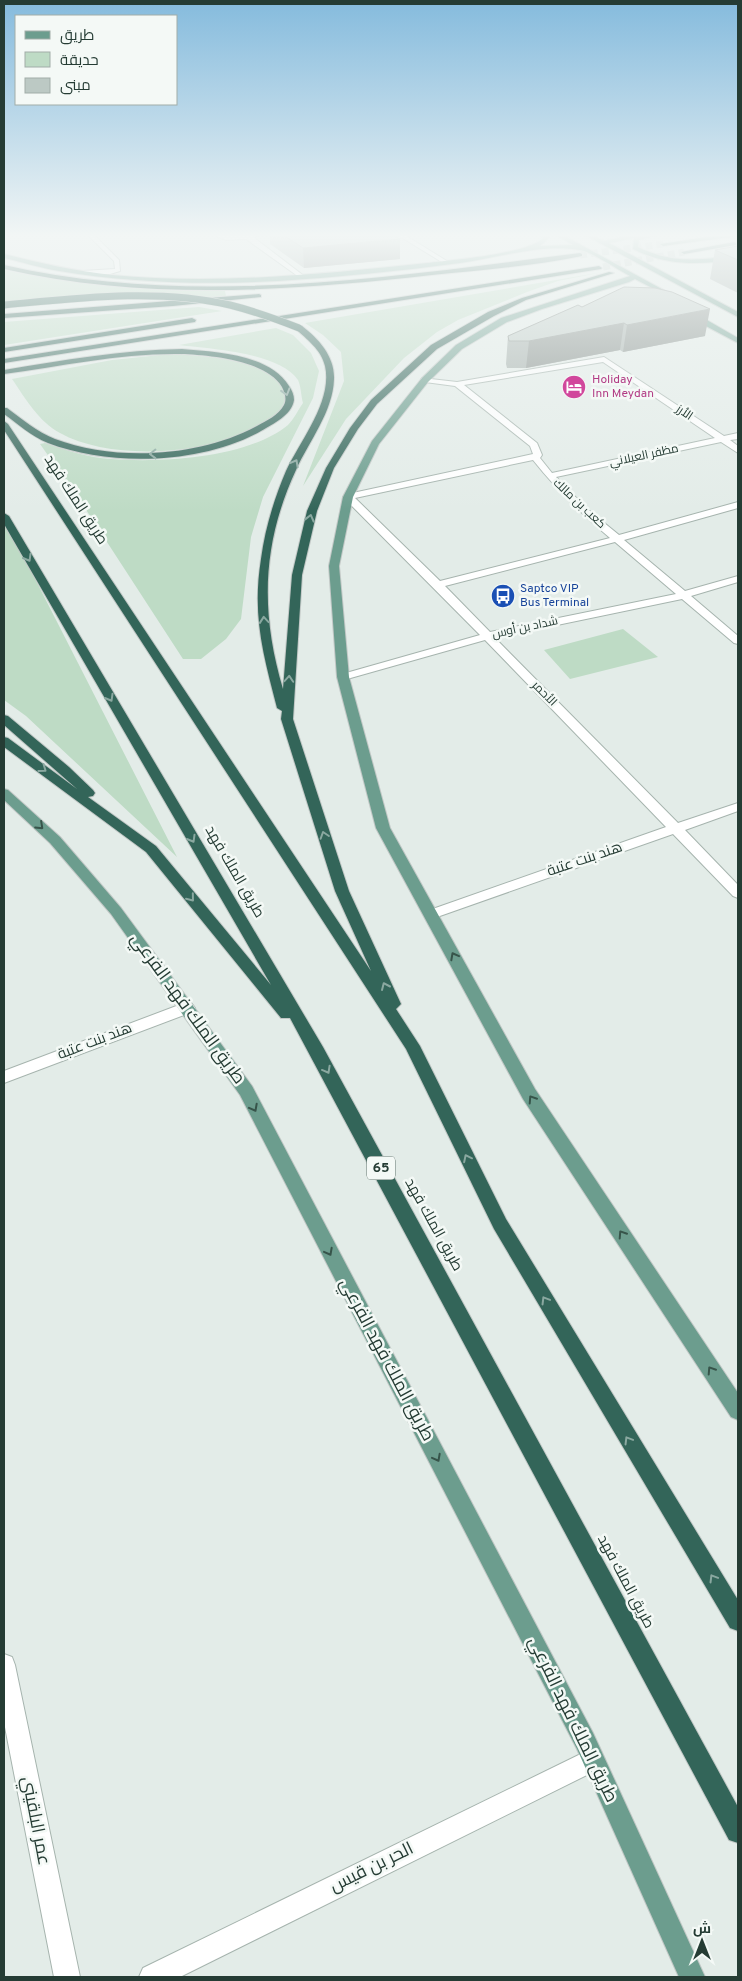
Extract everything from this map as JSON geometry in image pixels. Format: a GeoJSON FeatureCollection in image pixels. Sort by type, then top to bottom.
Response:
{"type":"FeatureCollection","features":[{"type":"Feature","properties":{"kind":"highway"},"geometry":{"type":"LineString","coordinates":[[4,350],[154,326]]}},
{"type":"Feature","properties":{"kind":"highway"},"geometry":{"type":"LineString","coordinates":[[4,361],[221,326]]}},
{"type":"Feature","properties":{"kind":"highway"},"geometry":{"type":"LineString","coordinates":[[26,369],[265,326]]}},
{"type":"Feature","properties":{"kind":"highway"},"geometry":{"type":"LineString","coordinates":[[295,326],[313,338],[328,360],[330,381],[319,415],[278,503],[266,557],[263,607],[266,648],[342,891],[412,1046]]}},
{"type":"Feature","properties":{"kind":"highway"},"geometry":{"type":"LineString","coordinates":[[287,719],[297,575],[312,511],[330,468],[354,428],[374,402],[434,347],[470,326]]}},
{"type":"Feature","properties":{"kind":"highway"},"geometry":{"type":"LineString","coordinates":[[4,372],[142,353],[164,351],[212,353],[249,362],[277,376],[286,387],[289,404],[272,421],[254,432],[233,441],[197,451],[155,454],[100,452],[58,444],[42,438],[4,410]]}},
{"type":"Feature","properties":{"kind":"highway","name":"طريق الملك فهد"},"geometry":{"type":"LineString","coordinates":[[4,424],[412,1046],[500,1224],[738,1620]]}},
{"type":"Feature","properties":{"kind":"highway","name":"طريق الملك فهد"},"geometry":{"type":"LineString","coordinates":[[4,516],[317,1051],[738,1831]]}},
{"type":"Feature","properties":{"kind":"highway"},"geometry":{"type":"LineString","coordinates":[[4,719],[65,770],[131,834]]}},
{"type":"Feature","properties":{"kind":"highway"},"geometry":{"type":"LineString","coordinates":[[4,741],[151,849],[317,1051]]}},
{"type":"Feature","properties":{"kind":"main road"},"geometry":{"type":"LineString","coordinates":[[493,326],[460,347],[425,380],[375,443],[348,497],[334,566],[343,677],[383,828],[432,914],[529,1094],[738,1410]]}},
{"type":"Feature","properties":{"kind":"main road"},"geometry":{"type":"LineString","coordinates":[[712,326],[738,341]]}},
{"type":"Feature","properties":{"kind":"main road","name":"طريق الملك فهد الفرعي"},"geometry":{"type":"LineString","coordinates":[[4,793],[55,840],[116,911],[246,1091],[585,1741],[692,1977]]}},
{"type":"Feature","properties":{"kind":"street","name":"الأرز"},"geometry":{"type":"LineString","coordinates":[[457,384],[604,360],[738,450]]}},
{"type":"Feature","properties":{"kind":"street"},"geometry":{"type":"LineString","coordinates":[[425,380],[457,384]]}},
{"type":"Feature","properties":{"kind":"street","name":"كعب بن مالك"},"geometry":{"type":"LineString","coordinates":[[457,384],[534,445],[538,455],[535,457],[550,476],[583,510],[738,641]]}},
{"type":"Feature","properties":{"kind":"street","name":"مظفر العيلاني"},"geometry":{"type":"LineString","coordinates":[[550,476],[738,436]]}},
{"type":"Feature","properties":{"kind":"street"},"geometry":{"type":"LineString","coordinates":[[348,497],[535,457]]}},
{"type":"Feature","properties":{"kind":"street","name":"الأحمر"},"geometry":{"type":"LineString","coordinates":[[348,497],[438,585],[738,893]]}},
{"type":"Feature","properties":{"kind":"street"},"geometry":{"type":"LineString","coordinates":[[438,585],[618,539],[738,504]]}},
{"type":"Feature","properties":{"kind":"street","name":"شداد بن أوس"},"geometry":{"type":"LineString","coordinates":[[343,677],[487,636],[684,595],[738,579]]}},
{"type":"Feature","properties":{"kind":"street","name":"هند بنت عتبة"},"geometry":{"type":"LineString","coordinates":[[432,914],[738,807]]}},
{"type":"Feature","properties":{"kind":"street","name":"هند بنت عتبة"},"geometry":{"type":"LineString","coordinates":[[4,1077],[187,1008]]}},
{"type":"Feature","properties":{"kind":"street","name":"عمر البلقيني"},"geometry":{"type":"LineString","coordinates":[[4,1665],[67,1977]]}},
{"type":"Feature","properties":{"kind":"street","name":"الحر بن قيس"},"geometry":{"type":"LineString","coordinates":[[152,1977],[593,1760]]}},
{"type":"Feature","properties":{"kind":"green space"},"geometry":{"type":"Polygon","coordinates":[[[4,326],[123,326],[4,345],[4,326]]]}},
{"type":"Feature","properties":{"kind":"green space"},"geometry":{"type":"Polygon","coordinates":[[[310,326],[447,326],[404,358],[346,419],[303,486],[344,381],[341,352],[323,335],[310,326]]]}},
{"type":"Feature","properties":{"kind":"green space"},"geometry":{"type":"Polygon","coordinates":[[[276,328],[293,335],[311,353],[319,371],[313,398],[263,497],[251,537],[241,619],[226,639],[201,659],[183,659],[81,502],[40,444],[45,443],[94,457],[155,460],[204,456],[251,445],[271,436],[288,425],[303,403],[298,380],[289,371],[276,363],[260,358],[225,350],[179,345],[276,328]]]}},
{"type":"Feature","properties":{"kind":"green space"},"geometry":{"type":"Polygon","coordinates":[[[170,354],[220,359],[260,369],[275,377],[284,389],[284,403],[278,413],[263,424],[218,443],[162,451],[134,451],[107,448],[82,442],[60,433],[45,423],[27,402],[12,379],[112,360],[170,354]]]}},
{"type":"Feature","properties":{"kind":"green space"},"geometry":{"type":"Polygon","coordinates":[[[4,518],[177,857],[26,716],[4,700],[4,518]]]}},
{"type":"Feature","properties":{"kind":"green space"},"geometry":{"type":"Polygon","coordinates":[[[623,629],[658,657],[570,679],[544,650],[623,629]]]}},
{"type":"Feature","properties":{"kind":"building"},"geometry":{"type":"Polygon","coordinates":[[[530,326],[606,326],[529,341],[509,341],[508,336],[530,326]]]}},
{"type":"Feature","properties":{"kind":"place","name":"Holiday Inn Meydan"},"geometry":{"type":"Point","coordinates":[574,387]}},
{"type":"Feature","properties":{"kind":"place","name":"Saptco VIP Bus Terminal"},"geometry":{"type":"Point","coordinates":[503,596]}}]}
